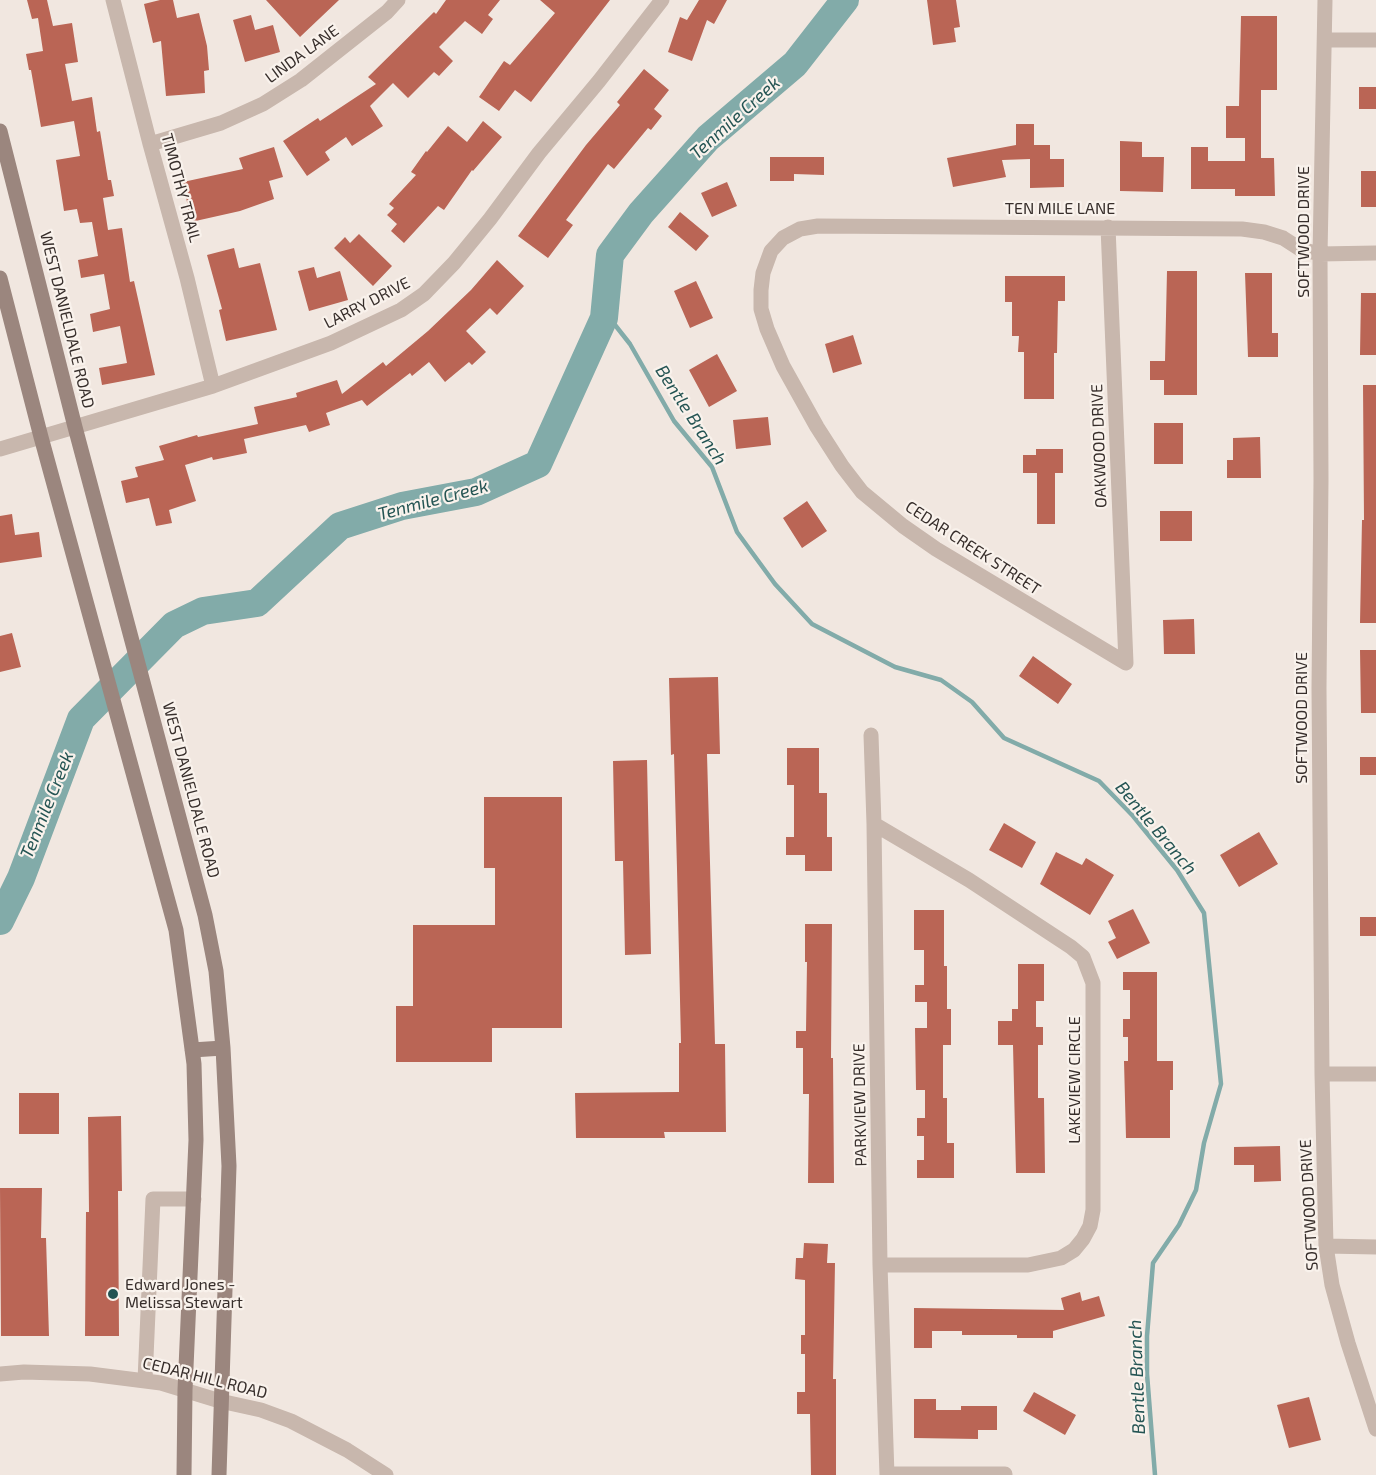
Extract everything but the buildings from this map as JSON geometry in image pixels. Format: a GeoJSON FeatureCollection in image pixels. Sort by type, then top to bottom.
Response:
{"type":"FeatureCollection","features":[{"type":"Feature","properties":{"kind":"main road","name":"WEST DANIELDALE ROAD"},"geometry":{"type":"LineString","coordinates":[[0,131],[75,427],[206,915],[216,971],[223,1048],[229,1166],[219,1475]]}},
{"type":"Feature","properties":{"kind":"main road"},"geometry":{"type":"LineString","coordinates":[[0,278],[41,437],[176,930],[192,1050],[196,1140],[185,1390],[184,1475]]}},
{"type":"Feature","properties":{"kind":"main road"},"geometry":{"type":"LineString","coordinates":[[192,1050],[223,1048]]}},
{"type":"Feature","properties":{"kind":"street","name":"TIMOTHY TRAIL"},"geometry":{"type":"LineString","coordinates":[[113,0],[187,278],[213,386]]}},
{"type":"Feature","properties":{"kind":"street","name":"LINDA LANE"},"geometry":{"type":"LineString","coordinates":[[150,144],[221,123],[263,104],[310,74],[387,12],[398,0]]}},
{"type":"Feature","properties":{"kind":"street","name":"LARRY DRIVE"},"geometry":{"type":"LineString","coordinates":[[0,449],[213,386],[341,338],[401,310],[424,294],[454,263],[662,0]]}},
{"type":"Feature","properties":{"kind":"street","name":"SOFTWOOD DRIVE"},"geometry":{"type":"LineString","coordinates":[[1325,0],[1320,254],[1319,688],[1322,1074],[1326,1246],[1332,1285],[1376,1429]]}},
{"type":"Feature","properties":{"kind":"street"},"geometry":{"type":"LineString","coordinates":[[1325,40],[1376,40]]}},
{"type":"Feature","properties":{"kind":"street","name":"TEN MILE LANE"},"geometry":{"type":"LineString","coordinates":[[763,273],[771,251],[783,238],[800,229],[818,226],[1242,229],[1274,235],[1300,249],[1320,254],[1376,253]]}},
{"type":"Feature","properties":{"kind":"street","name":"OAKWOOD DRIVE"},"geometry":{"type":"LineString","coordinates":[[1108,227],[1126,663]]}},
{"type":"Feature","properties":{"kind":"street","name":"CEDAR CREEK STREET"},"geometry":{"type":"LineString","coordinates":[[763,273],[761,309],[783,366],[817,427],[862,492],[903,526],[936,549],[1126,663]]}},
{"type":"Feature","properties":{"kind":"street","name":"PARKVIEW DRIVE"},"geometry":{"type":"LineString","coordinates":[[871,735],[880,1265],[887,1474]]}},
{"type":"Feature","properties":{"kind":"street","name":"LAKEVIEW CIRCLE"},"geometry":{"type":"LineString","coordinates":[[874,824],[969,880],[1071,947],[1083,957],[1093,983],[1093,1210],[1090,1226],[1083,1239],[1074,1250],[1061,1258],[1028,1265],[880,1265]]}},
{"type":"Feature","properties":{"kind":"street"},"geometry":{"type":"LineString","coordinates":[[1322,1074],[1376,1074]]}},
{"type":"Feature","properties":{"kind":"street"},"geometry":{"type":"LineString","coordinates":[[145,1380],[153,1199],[194,1199]]}},
{"type":"Feature","properties":{"kind":"street"},"geometry":{"type":"LineString","coordinates":[[1326,1246],[1376,1247]]}},
{"type":"Feature","properties":{"kind":"street","name":"CEDAR HILL ROAD"},"geometry":{"type":"LineString","coordinates":[[0,1374],[66,1372],[145,1380],[185,1390],[261,1410],[291,1421],[347,1450],[386,1475]]}},
{"type":"Feature","properties":{"kind":"street"},"geometry":{"type":"LineString","coordinates":[[887,1474],[1005,1474]]}},
{"type":"Feature","properties":{"kind":"waterway","name":"Tenmile Creek"},"geometry":{"type":"LineString","coordinates":[[0,921],[21,878],[81,719],[174,625],[203,611],[257,603],[340,526],[402,506],[476,492],[538,464],[604,318],[610,255],[641,213],[708,138],[795,64],[845,0]]}},
{"type":"Feature","properties":{"kind":"waterway","name":"Bentle Branch"},"geometry":{"type":"LineString","coordinates":[[604,311],[630,344],[674,421],[712,467],[737,532],[775,584],[812,624],[895,667],[941,680],[972,702],[1004,738],[1099,781],[1133,816],[1177,870],[1204,913],[1221,1084],[1204,1143],[1196,1190],[1179,1225],[1153,1263],[1147,1336],[1147,1374],[1155,1475]]}},
{"type":"Feature","properties":{"kind":"place","name":"Edward Jones - Melissa Stewart"},"geometry":{"type":"Point","coordinates":[113,1294]}}]}
